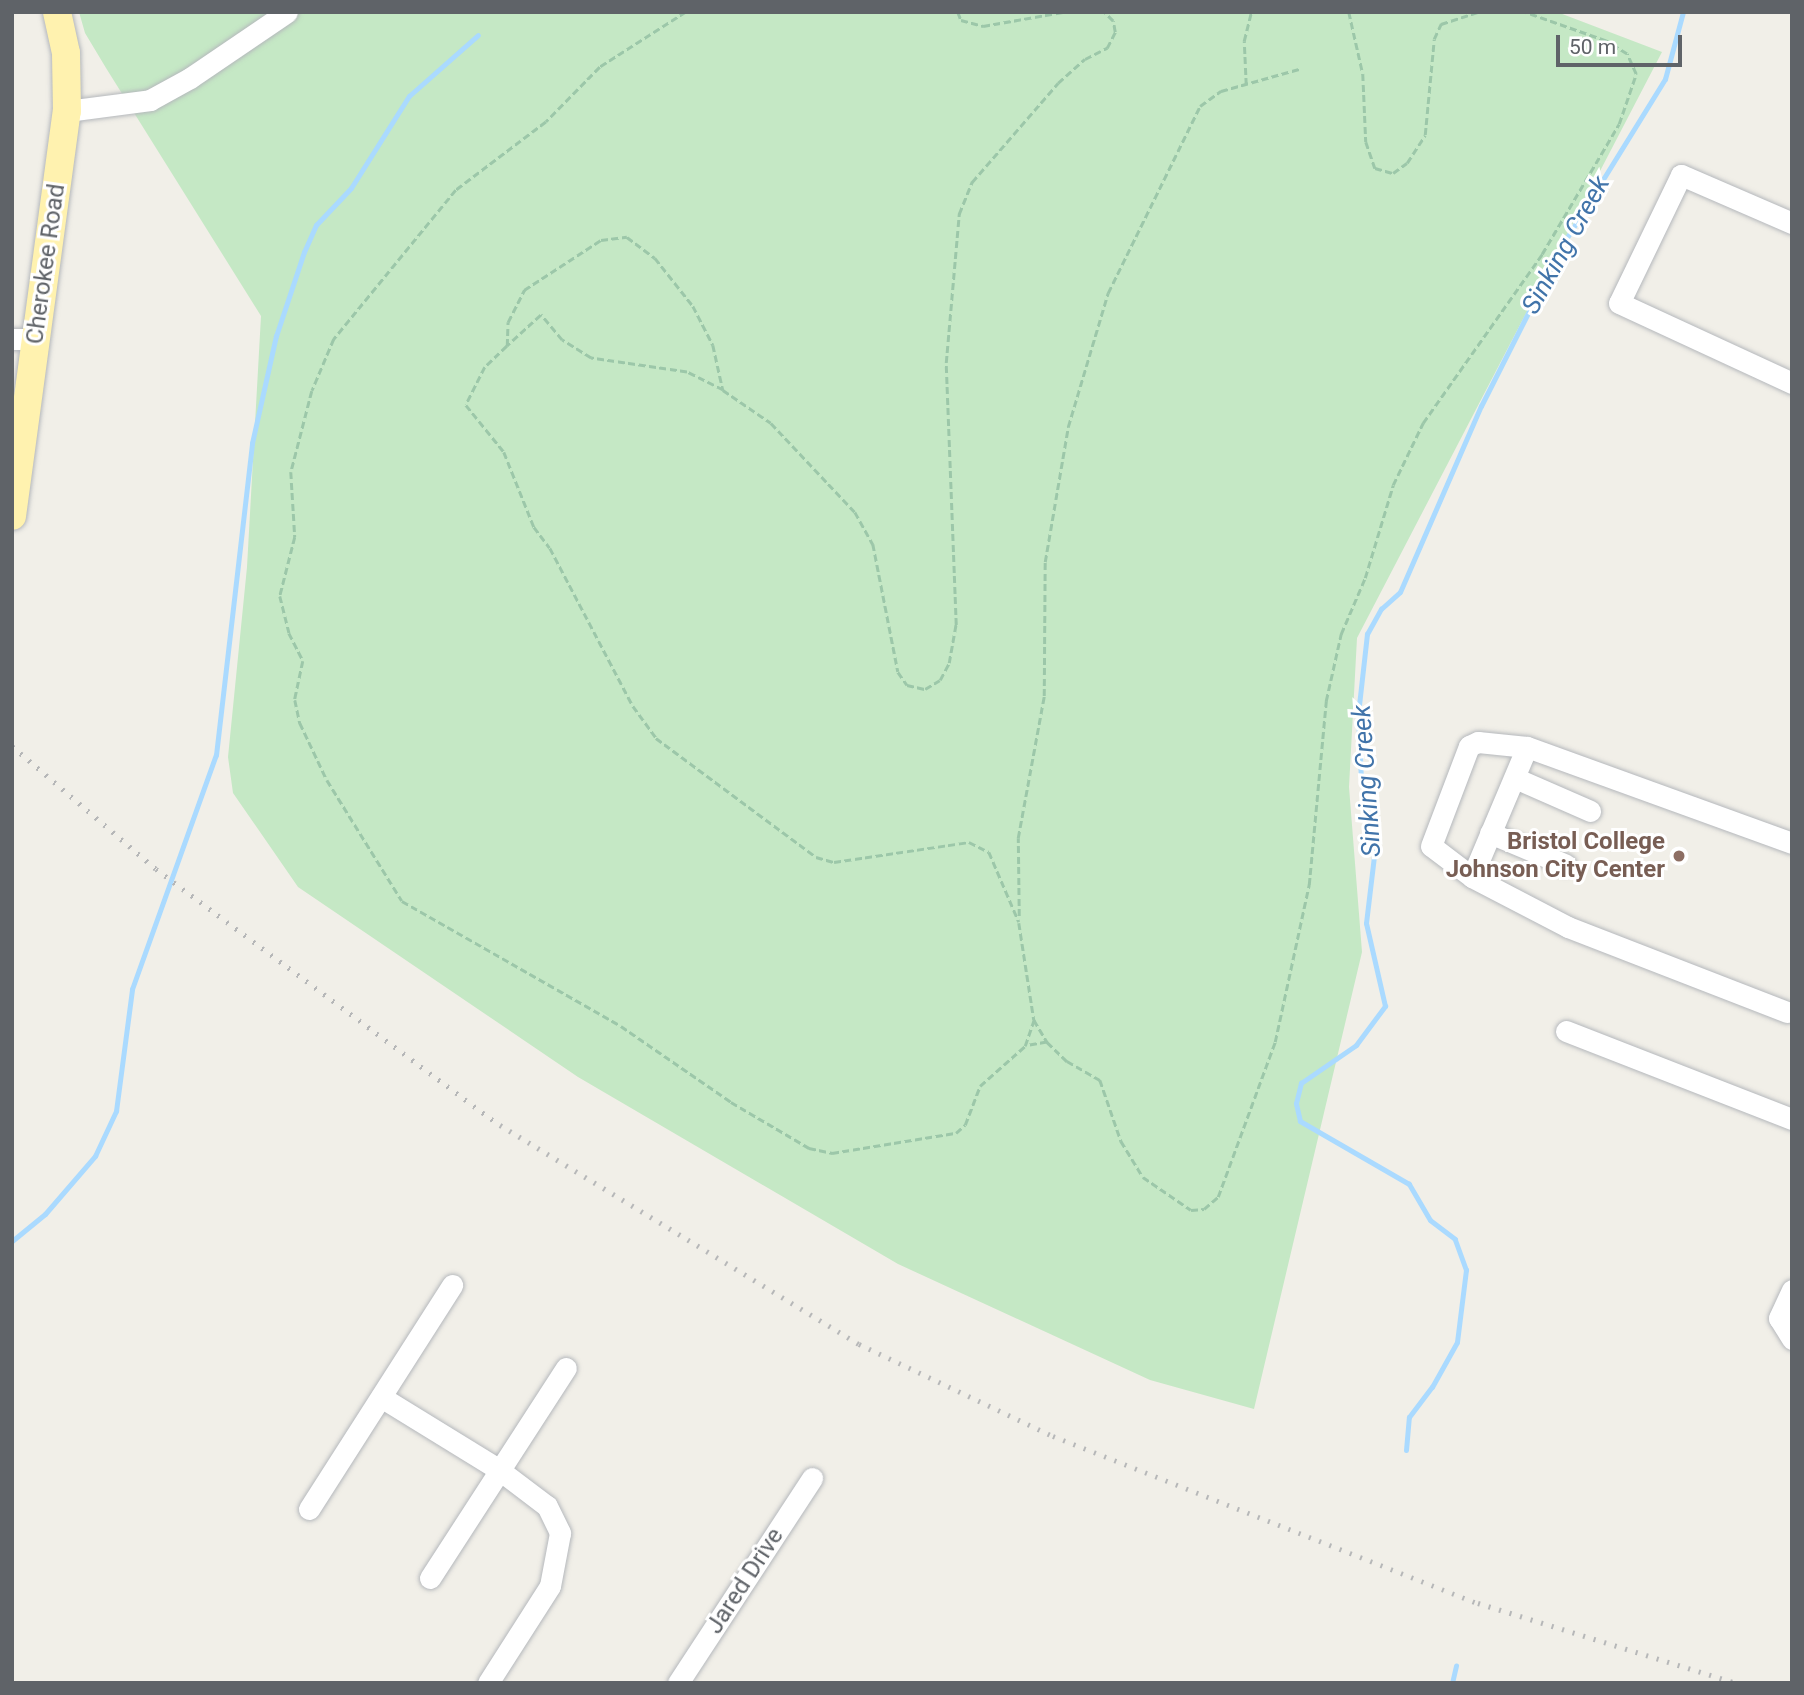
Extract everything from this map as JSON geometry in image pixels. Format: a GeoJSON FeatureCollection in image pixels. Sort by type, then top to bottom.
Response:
{"type":"FeatureCollection","features":[{"type":"Feature","properties":{"kind":"main road","name":"Cherokee Road"},"geometry":{"type":"LineString","coordinates":[[12,516],[24,339],[67,111],[66,53],[57,12]]}},
{"type":"Feature","properties":{"kind":"street"},"geometry":{"type":"LineString","coordinates":[[67,111],[150,100],[287,12]]}},
{"type":"Feature","properties":{"kind":"street"},"geometry":{"type":"LineString","coordinates":[[1792,223],[1681,175],[1619,303],[1792,383]]}},
{"type":"Feature","properties":{"kind":"street"},"geometry":{"type":"LineString","coordinates":[[1790,1009],[1568,927],[1472,877],[1431,846],[1469,746],[1478,742],[1527,747],[1792,843]]}},
{"type":"Feature","properties":{"kind":"street"},"geometry":{"type":"LineString","coordinates":[[1472,877],[1527,747]]}},
{"type":"Feature","properties":{"kind":"street"},"geometry":{"type":"LineString","coordinates":[[1515,778],[1590,811]]}},
{"type":"Feature","properties":{"kind":"street"},"geometry":{"type":"LineString","coordinates":[[1490,833],[1566,865]]}},
{"type":"Feature","properties":{"kind":"street"},"geometry":{"type":"LineString","coordinates":[[1566,1031],[1792,1119]]}},
{"type":"Feature","properties":{"kind":"street"},"geometry":{"type":"LineString","coordinates":[[309,1509],[452,1285]]}},
{"type":"Feature","properties":{"kind":"street"},"geometry":{"type":"LineString","coordinates":[[1792,1290],[1779,1318],[1792,1339]]}},
{"type":"Feature","properties":{"kind":"street"},"geometry":{"type":"LineString","coordinates":[[430,1578],[498,1469],[566,1368]]}},
{"type":"Feature","properties":{"kind":"street"},"geometry":{"type":"LineString","coordinates":[[381,1397],[498,1469],[547,1506],[560,1533],[550,1586],[488,1683]]}},
{"type":"Feature","properties":{"kind":"street","name":"Jared Drive"},"geometry":{"type":"LineString","coordinates":[[678,1683],[813,1478]]}},
{"type":"Feature","properties":{"kind":"path"},"geometry":{"type":"LineString","coordinates":[[687,12],[600,67],[547,122],[457,190],[334,339],[312,391],[291,472],[295,537],[280,596],[289,633],[303,660],[295,700],[300,723],[327,780],[402,901],[621,1026],[731,1102],[809,1148],[832,1153],[956,1133],[965,1125],[980,1086],[1025,1046],[1034,1020]]}},
{"type":"Feature","properties":{"kind":"path"},"geometry":{"type":"LineString","coordinates":[[958,12],[961,20],[983,26],[1063,12]]}},
{"type":"Feature","properties":{"kind":"path"},"geometry":{"type":"LineString","coordinates":[[1019,922],[989,852],[970,842],[834,862],[816,857],[656,738],[633,706],[550,548],[534,527],[504,452],[466,405],[485,366],[541,315],[562,341],[591,358],[687,372],[723,390],[771,423],[856,512],[873,544],[898,672],[907,685],[925,689],[940,680],[949,663],[956,625],[946,363],[959,214],[972,182],[1049,93],[1084,59],[1107,48],[1115,32],[1113,21],[1104,12]]}},
{"type":"Feature","properties":{"kind":"path"},"geometry":{"type":"LineString","coordinates":[[1246,85],[1244,41],[1251,12]]}},
{"type":"Feature","properties":{"kind":"path"},"geometry":{"type":"LineString","coordinates":[[1349,12],[1363,74],[1366,142],[1375,168],[1393,173],[1407,163],[1425,135],[1434,38],[1441,24],[1479,12]]}},
{"type":"Feature","properties":{"kind":"path"},"geometry":{"type":"LineString","coordinates":[[1299,69],[1221,91],[1200,106],[1108,293],[1069,427],[1045,562],[1044,696],[1018,838],[1019,922],[1034,1020],[1047,1042],[1068,1061],[1100,1080],[1121,1141],[1143,1177],[1191,1210],[1204,1209],[1218,1197],[1275,1042],[1309,885],[1329,687],[1341,634],[1365,578],[1393,485],[1423,423],[1542,254],[1619,124],[1636,74],[1627,54],[1606,41],[1524,12]]}},
{"type":"Feature","properties":{"kind":"path"},"geometry":{"type":"LineString","coordinates":[[507,346],[508,322],[524,290],[601,240],[626,237],[655,258],[694,306],[713,345],[723,390]]}},
{"type":"Feature","properties":{"kind":"path"},"geometry":{"type":"LineString","coordinates":[[1025,1046],[1047,1042]]}},
{"type":"Feature","properties":{"kind":"green space"},"geometry":{"type":"Polygon","coordinates":[[[79,12],[1557,12],[1662,52],[1357,638],[1349,787],[1362,952],[1254,1409],[1150,1380],[898,1264],[578,1077],[298,887],[233,793],[228,757],[247,567],[261,316],[85,33],[79,12]]]}},
{"type":"Feature","properties":{"kind":"waterway","name":"Sinking Creek"},"geometry":{"type":"LineString","coordinates":[[1406,1450],[1409,1417],[1432,1387],[1457,1342],[1466,1270],[1455,1239],[1430,1220],[1409,1184],[1300,1121],[1296,1103],[1301,1083],[1356,1045],[1385,1006],[1366,923],[1376,839],[1361,780],[1358,714],[1367,634],[1381,609],[1400,592],[1481,406],[1563,244],[1665,79],[1683,12]]}},
{"type":"Feature","properties":{"kind":"waterway"},"geometry":{"type":"LineString","coordinates":[[12,1241],[45,1214],[95,1156],[116,1111],[132,989],[216,755],[252,443],[276,336],[304,252],[316,225],[351,188],[409,96],[478,35]]}},
{"type":"Feature","properties":{"kind":"waterway","name":"Sinking Creek"},"geometry":{"type":"LineString","coordinates":[[1452,1683],[1456,1665]]}},
{"type":"Feature","properties":{"kind":"railway"},"geometry":{"type":"LineString","coordinates":[[12,746],[156,869],[500,1125],[859,1344],[1053,1436],[1478,1603],[1736,1683]]}},
{"type":"Feature","properties":{"kind":"place","name":"Bristol College Johnson City Center"},"geometry":{"type":"Point","coordinates":[1679,856]}}]}
